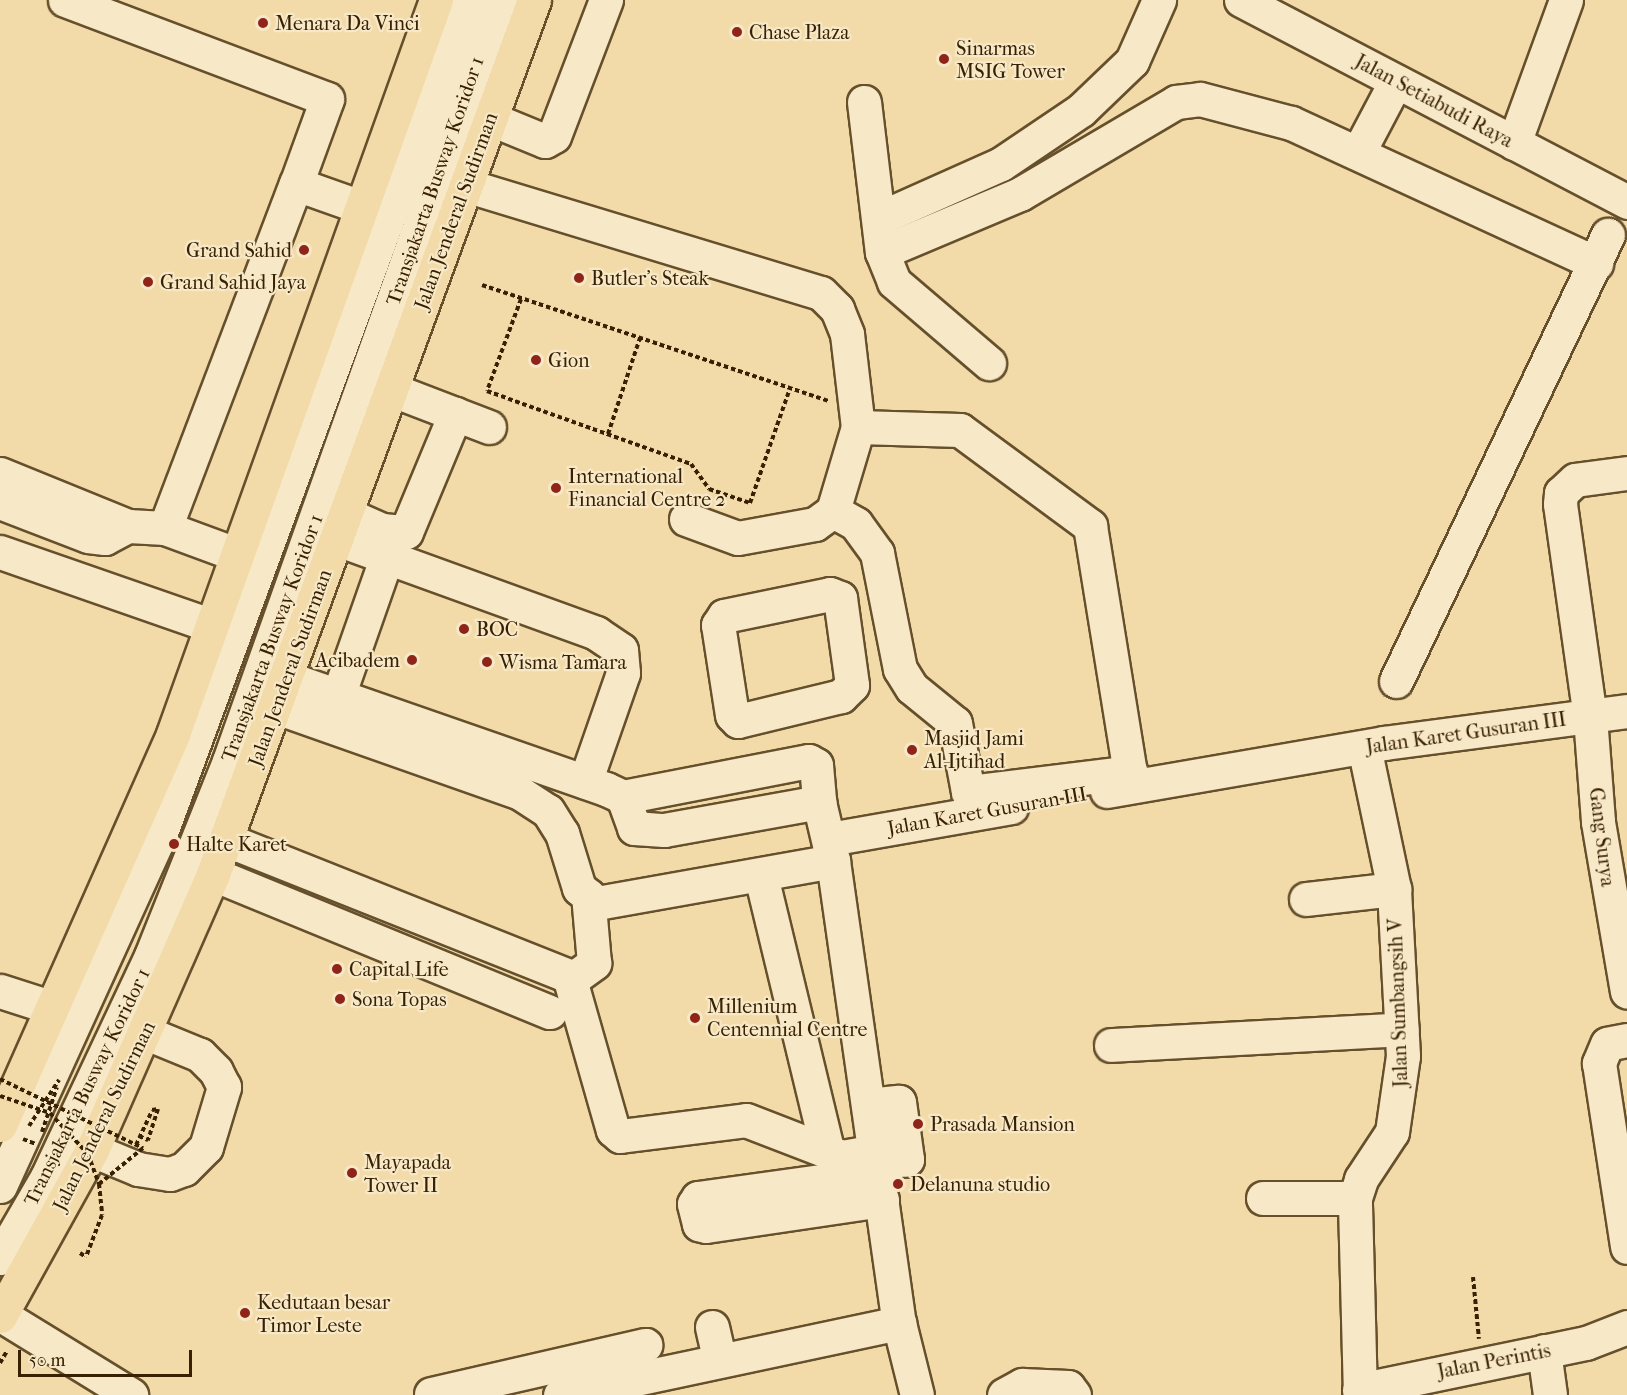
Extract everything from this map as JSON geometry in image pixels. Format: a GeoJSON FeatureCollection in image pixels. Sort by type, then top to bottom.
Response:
{"type":"FeatureCollection","features":[{"type":"Feature","properties":{"kind":"main road"},"geometry":{"type":"LineString","coordinates":[[17,1130],[56,1009],[173,734],[436,0]]}},
{"type":"Feature","properties":{"kind":"main road","name":"Jalan Jenderal Sudirman"},"geometry":{"type":"LineString","coordinates":[[0,1316],[92,1150],[146,1033],[227,840],[534,0]]}},
{"type":"Feature","properties":{"kind":"street"},"geometry":{"type":"LineString","coordinates":[[65,0],[327,99],[165,528]]}},
{"type":"Feature","properties":{"kind":"street","name":"Transjakarta Busway Koridor 1"},"geometry":{"type":"LineString","coordinates":[[0,1186],[160,835],[468,0]]}},
{"type":"Feature","properties":{"kind":"street","name":"Transjakarta Busway Koridor 1"},"geometry":{"type":"LineString","coordinates":[[0,1258],[47,1177],[141,978],[225,772],[500,0]]}},
{"type":"Feature","properties":{"kind":"street"},"geometry":{"type":"LineString","coordinates":[[491,119],[544,141],[554,136],[578,107],[606,0]]}},
{"type":"Feature","properties":{"kind":"street"},"geometry":{"type":"LineString","coordinates":[[882,217],[1001,164],[1081,110],[1132,61],[1159,0]]}},
{"type":"Feature","properties":{"kind":"street","name":"Jalan Setiabudi Raya"},"geometry":{"type":"LineString","coordinates":[[1241,0],[1627,202]]}},
{"type":"Feature","properties":{"kind":"street"},"geometry":{"type":"LineString","coordinates":[[1514,143],[1566,0]]}},
{"type":"Feature","properties":{"kind":"street"},"geometry":{"type":"LineString","coordinates":[[1358,153],[1396,81]]}},
{"type":"Feature","properties":{"kind":"street"},"geometry":{"type":"LineString","coordinates":[[882,252],[1020,194],[1176,102],[1200,99],[1291,123],[1358,153],[1602,249],[1396,681]]}},
{"type":"Feature","properties":{"kind":"street"},"geometry":{"type":"LineString","coordinates":[[864,102],[882,217],[882,252],[894,282],[922,311],[989,363]]}},
{"type":"Feature","properties":{"kind":"street"},"geometry":{"type":"LineString","coordinates":[[296,184],[361,207]]}},
{"type":"Feature","properties":{"kind":"street"},"geometry":{"type":"LineString","coordinates":[[465,185],[821,293],[837,309],[847,334],[857,418],[833,511],[815,524],[738,538],[686,519]]}},
{"type":"Feature","properties":{"kind":"street"},"geometry":{"type":"LineString","coordinates":[[390,389],[489,427]]}},
{"type":"Feature","properties":{"kind":"street"},"geometry":{"type":"LineString","coordinates":[[342,526],[406,532],[455,414]]}},
{"type":"Feature","properties":{"kind":"street"},"geometry":{"type":"LineString","coordinates":[[833,511],[856,524],[877,553],[900,669],[912,688],[955,723],[968,792],[1131,779],[1089,526],[960,430],[857,418]]}},
{"type":"Feature","properties":{"kind":"street","name":"Gang Surya"},"geometry":{"type":"LineString","coordinates":[[1627,473],[1575,480],[1561,493],[1590,717],[1615,850],[1627,990]]}},
{"type":"Feature","properties":{"kind":"street"},"geometry":{"type":"LineString","coordinates":[[0,474],[128,526],[165,528],[238,555]]}},
{"type":"Feature","properties":{"kind":"street"},"geometry":{"type":"LineString","coordinates":[[0,502],[88,536],[105,538],[128,526]]}},
{"type":"Feature","properties":{"kind":"street"},"geometry":{"type":"LineString","coordinates":[[342,526],[385,556],[596,633],[621,650],[623,673],[585,782]]}},
{"type":"Feature","properties":{"kind":"street"},"geometry":{"type":"LineString","coordinates":[[0,552],[212,626]]}},
{"type":"Feature","properties":{"kind":"street"},"geometry":{"type":"LineString","coordinates":[[338,696],[385,556]]}},
{"type":"Feature","properties":{"kind":"street"},"geometry":{"type":"LineString","coordinates":[[830,594],[840,598],[852,685],[841,696],[776,715],[738,721],[732,715],[718,625],[724,616],[830,594]]}},
{"type":"Feature","properties":{"kind":"street"},"geometry":{"type":"LineString","coordinates":[[281,692],[338,696],[623,797],[783,766],[816,765],[819,802],[832,850],[899,1323],[917,1395]]}},
{"type":"Feature","properties":{"kind":"street"},"geometry":{"type":"LineString","coordinates":[[281,692],[520,793],[548,811],[562,833],[579,888],[588,895],[594,963],[571,980]]}},
{"type":"Feature","properties":{"kind":"street","name":"Jalan Karet Gusuran III"},"geometry":{"type":"LineString","coordinates":[[588,895],[597,903],[761,876],[832,850],[1131,779],[1627,711]]}},
{"type":"Feature","properties":{"kind":"street"},"geometry":{"type":"LineString","coordinates":[[776,715],[783,766]]}},
{"type":"Feature","properties":{"kind":"street","name":"Jalan Sumbangsih V"},"geometry":{"type":"LineString","coordinates":[[1359,1393],[1355,1198],[1360,1179],[1392,1132],[1402,1095],[1402,1029],[1394,889],[1364,747]]}},
{"type":"Feature","properties":{"kind":"street"},"geometry":{"type":"LineString","coordinates":[[623,797],[634,828],[664,830],[819,802]]}},
{"type":"Feature","properties":{"kind":"street"},"geometry":{"type":"LineString","coordinates":[[227,840],[518,952],[571,980],[613,1130],[620,1136],[746,1120],[878,1172]]}},
{"type":"Feature","properties":{"kind":"street"},"geometry":{"type":"LineString","coordinates":[[213,874],[550,1012]]}},
{"type":"Feature","properties":{"kind":"street"},"geometry":{"type":"LineString","coordinates":[[761,876],[828,1152]]}},
{"type":"Feature","properties":{"kind":"street"},"geometry":{"type":"LineString","coordinates":[[1306,899],[1394,889]]}},
{"type":"Feature","properties":{"kind":"street"},"geometry":{"type":"LineString","coordinates":[[1,991],[56,1009]]}},
{"type":"Feature","properties":{"kind":"street"},"geometry":{"type":"LineString","coordinates":[[1111,1045],[1402,1029]]}},
{"type":"Feature","properties":{"kind":"street"},"geometry":{"type":"LineString","coordinates":[[92,1150],[138,1169],[170,1174],[184,1169],[206,1147],[224,1087],[216,1071],[200,1055],[146,1033]]}},
{"type":"Feature","properties":{"kind":"street"},"geometry":{"type":"LineString","coordinates":[[1627,1040],[1607,1044],[1599,1064],[1627,1247]]}},
{"type":"Feature","properties":{"kind":"street"},"geometry":{"type":"LineString","coordinates":[[1263,1198],[1355,1198]]}},
{"type":"Feature","properties":{"kind":"street"},"geometry":{"type":"LineString","coordinates":[[0,1316],[131,1395]]}},
{"type":"Feature","properties":{"kind":"street"},"geometry":{"type":"LineString","coordinates":[[567,1394],[715,1342],[899,1323]]}},
{"type":"Feature","properties":{"kind":"street","name":"Jalan Perintis"},"geometry":{"type":"LineString","coordinates":[[1359,1393],[1544,1351],[1627,1327]]}},
{"type":"Feature","properties":{"kind":"street"},"geometry":{"type":"LineString","coordinates":[[431,1394],[645,1345]]}},
{"type":"Feature","properties":{"kind":"street"},"geometry":{"type":"LineString","coordinates":[[1544,1351],[1550,1395]]}},
{"type":"Feature","properties":{"kind":"street"},"geometry":{"type":"LineString","coordinates":[[1004,1395],[1007,1388],[1022,1384],[1068,1387],[1074,1395]]}},
{"type":"Feature","properties":{"kind":"path"},"geometry":{"type":"LineString","coordinates":[[482,285],[790,388],[857,418]]}},
{"type":"Feature","properties":{"kind":"path"},"geometry":{"type":"LineString","coordinates":[[521,299],[487,391],[691,464],[709,489],[750,503],[790,388]]}},
{"type":"Feature","properties":{"kind":"path"},"geometry":{"type":"LineString","coordinates":[[608,434],[640,338]]}},
{"type":"Feature","properties":{"kind":"path"},"geometry":{"type":"LineString","coordinates":[[0,1079],[142,1148],[99,1184]]}},
{"type":"Feature","properties":{"kind":"path"},"geometry":{"type":"LineString","coordinates":[[36,1144],[17,1130],[59,1080],[42,1132]]}},
{"type":"Feature","properties":{"kind":"path"},"geometry":{"type":"LineString","coordinates":[[0,1096],[33,1104],[65,1125],[88,1154],[99,1184],[102,1215],[86,1257],[81,1253]]}},
{"type":"Feature","properties":{"kind":"path"},"geometry":{"type":"LineString","coordinates":[[136,1144],[152,1110],[158,1108],[148,1140],[139,1136]]}},
{"type":"Feature","properties":{"kind":"path"},"geometry":{"type":"LineString","coordinates":[[1473,1277],[1481,1364]]}},
{"type":"Feature","properties":{"kind":"place","name":"Menara Da Vinci"},"geometry":{"type":"Point","coordinates":[263,23]}},
{"type":"Feature","properties":{"kind":"place","name":"Chase Plaza"},"geometry":{"type":"Point","coordinates":[737,32]}},
{"type":"Feature","properties":{"kind":"place","name":"Sinarmas MSIG Tower"},"geometry":{"type":"Point","coordinates":[944,59]}},
{"type":"Feature","properties":{"kind":"place","name":"Grand Sahid"},"geometry":{"type":"Point","coordinates":[304,250]}},
{"type":"Feature","properties":{"kind":"place","name":"Butler's Steak"},"geometry":{"type":"Point","coordinates":[579,278]}},
{"type":"Feature","properties":{"kind":"place","name":"Grand Sahid Jaya"},"geometry":{"type":"Point","coordinates":[148,282]}},
{"type":"Feature","properties":{"kind":"place","name":"Gion"},"geometry":{"type":"Point","coordinates":[536,360]}},
{"type":"Feature","properties":{"kind":"place","name":"International Financial Centre 2"},"geometry":{"type":"Point","coordinates":[556,488]}},
{"type":"Feature","properties":{"kind":"place","name":"BOC"},"geometry":{"type":"Point","coordinates":[464,629]}},
{"type":"Feature","properties":{"kind":"place","name":"Acibadem"},"geometry":{"type":"Point","coordinates":[412,660]}},
{"type":"Feature","properties":{"kind":"place","name":"Wisma Tamara"},"geometry":{"type":"Point","coordinates":[487,662]}},
{"type":"Feature","properties":{"kind":"place","name":"Masjid Jami Al-Ijtihad"},"geometry":{"type":"Point","coordinates":[912,750]}},
{"type":"Feature","properties":{"kind":"place","name":"Halte Karet"},"geometry":{"type":"Point","coordinates":[174,844]}},
{"type":"Feature","properties":{"kind":"place","name":"Capital Life"},"geometry":{"type":"Point","coordinates":[337,969]}},
{"type":"Feature","properties":{"kind":"place","name":"Sona Topas"},"geometry":{"type":"Point","coordinates":[340,999]}},
{"type":"Feature","properties":{"kind":"place","name":"Millenium Centennial Centre"},"geometry":{"type":"Point","coordinates":[695,1018]}},
{"type":"Feature","properties":{"kind":"place","name":"Prasada Mansion"},"geometry":{"type":"Point","coordinates":[918,1124]}},
{"type":"Feature","properties":{"kind":"place","name":"Mayapada Tower II"},"geometry":{"type":"Point","coordinates":[352,1173]}},
{"type":"Feature","properties":{"kind":"place","name":"Delanuna studio"},"geometry":{"type":"Point","coordinates":[898,1184]}},
{"type":"Feature","properties":{"kind":"place","name":"Kedutaan besar Timor Leste"},"geometry":{"type":"Point","coordinates":[245,1313]}}]}
